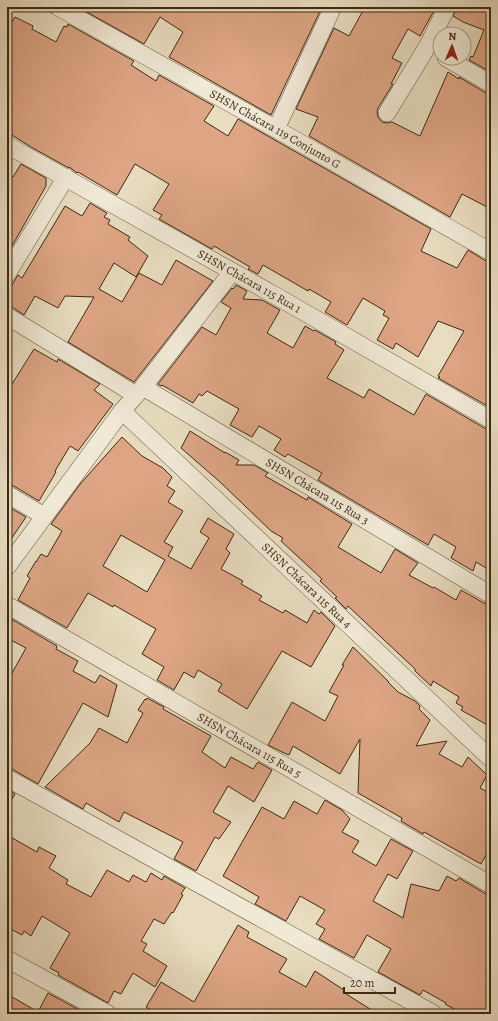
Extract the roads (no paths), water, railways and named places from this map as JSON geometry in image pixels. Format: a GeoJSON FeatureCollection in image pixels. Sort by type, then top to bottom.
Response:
{"type":"FeatureCollection","features":[{"type":"Feature","properties":{"kind":"street","name":"SHSN Chácara 119 Conjunto G"},"geometry":{"type":"LineString","coordinates":[[58,7],[491,252]]}},
{"type":"Feature","properties":{"kind":"street"},"geometry":{"type":"LineString","coordinates":[[276,129],[333,7]]}},
{"type":"Feature","properties":{"kind":"street"},"geometry":{"type":"LineString","coordinates":[[441,26],[447,7]]}},
{"type":"Feature","properties":{"kind":"street"},"geometry":{"type":"LineString","coordinates":[[387,113],[432,51]]}},
{"type":"Feature","properties":{"kind":"street"},"geometry":{"type":"LineString","coordinates":[[460,66],[491,84]]}},
{"type":"Feature","properties":{"kind":"street","name":"SHSN Chácara 115 Rua 1"},"geometry":{"type":"LineString","coordinates":[[7,145],[66,177],[491,420]]}},
{"type":"Feature","properties":{"kind":"street"},"geometry":{"type":"LineString","coordinates":[[7,274],[66,177]]}},
{"type":"Feature","properties":{"kind":"street"},"geometry":{"type":"LineString","coordinates":[[7,567],[122,411],[232,272]]}},
{"type":"Feature","properties":{"kind":"street","name":"SHSN Chácara 115 Rua 3"},"geometry":{"type":"LineString","coordinates":[[7,316],[491,595]]}},
{"type":"Feature","properties":{"kind":"street","name":"SHSN Chácara 115 Rua 4"},"geometry":{"type":"LineString","coordinates":[[122,411],[491,759]]}},
{"type":"Feature","properties":{"kind":"street"},"geometry":{"type":"LineString","coordinates":[[7,494],[44,516]]}},
{"type":"Feature","properties":{"kind":"street","name":"SHSN Chácara 115 Rua 5"},"geometry":{"type":"LineString","coordinates":[[7,605],[491,885]]}},
{"type":"Feature","properties":{"kind":"street"},"geometry":{"type":"LineString","coordinates":[[7,778],[434,1014]]}},
{"type":"Feature","properties":{"kind":"street"},"geometry":{"type":"LineString","coordinates":[[7,959],[108,1014]]}}]}
